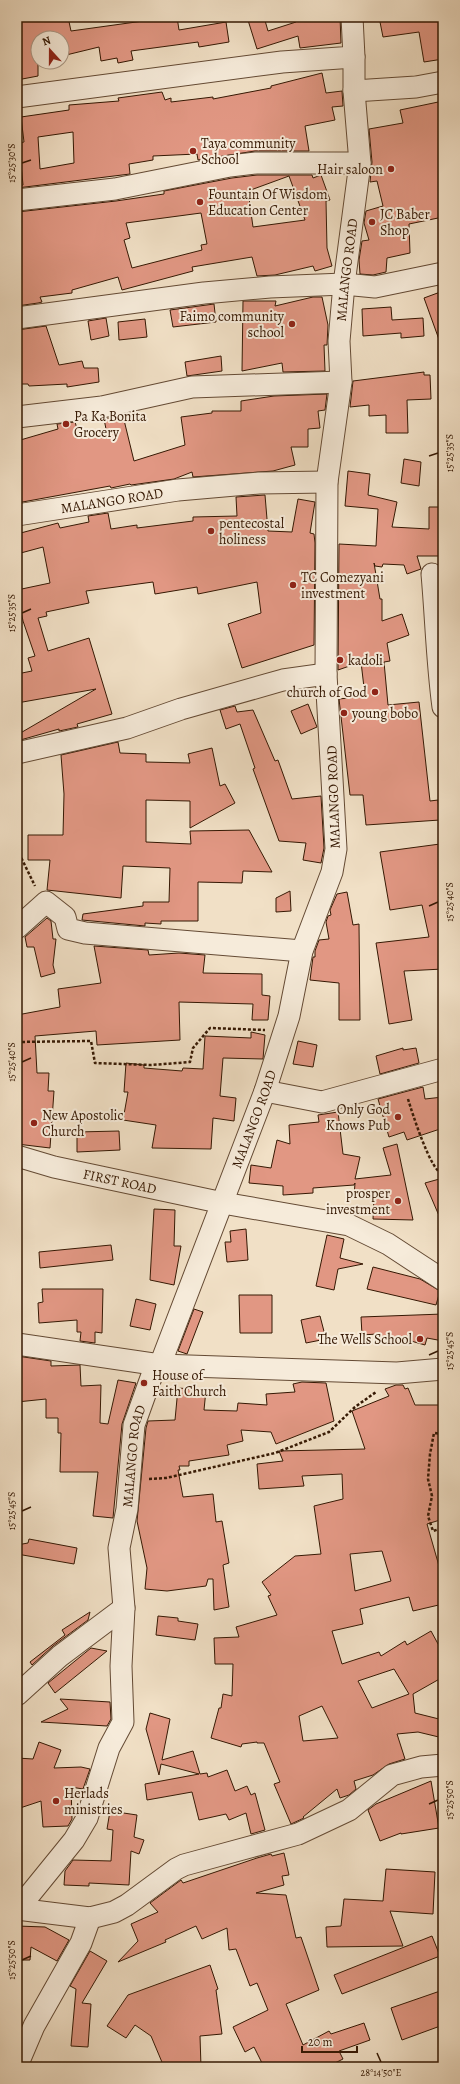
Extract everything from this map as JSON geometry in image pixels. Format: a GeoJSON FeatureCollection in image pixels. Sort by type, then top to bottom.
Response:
{"type":"FeatureCollection","features":[{"type":"Feature","properties":{"kind":"street","name":"MALANGO ROAD"},"geometry":{"type":"LineString","coordinates":[[18,1909],[74,1840],[84,1823],[110,1748],[123,1722],[121,1666],[124,1608],[119,1548],[130,1480],[134,1425],[152,1375],[160,1365],[265,1091],[289,1016],[302,951],[332,872],[336,849],[326,674],[327,482],[341,382],[339,341],[344,284],[360,163],[354,91],[352,17]]}},
{"type":"Feature","properties":{"kind":"street"},"geometry":{"type":"LineString","coordinates":[[17,97],[282,62],[354,57]]}},
{"type":"Feature","properties":{"kind":"street"},"geometry":{"type":"LineString","coordinates":[[354,91],[416,87],[443,82]]}},
{"type":"Feature","properties":{"kind":"street"},"geometry":{"type":"LineString","coordinates":[[17,200],[116,189],[243,164],[360,163]]}},
{"type":"Feature","properties":{"kind":"street"},"geometry":{"type":"LineString","coordinates":[[17,318],[204,293],[270,287],[344,284],[375,287],[443,273]]}},
{"type":"Feature","properties":{"kind":"street"},"geometry":{"type":"LineString","coordinates":[[17,418],[102,407],[192,387],[341,382]]}},
{"type":"Feature","properties":{"kind":"street","name":"MALANGO ROAD"},"geometry":{"type":"LineString","coordinates":[[17,516],[178,490],[259,483],[327,482]]}},
{"type":"Feature","properties":{"kind":"street"},"geometry":{"type":"LineString","coordinates":[[432,574],[436,625],[437,666],[443,707]]}},
{"type":"Feature","properties":{"kind":"street"},"geometry":{"type":"LineString","coordinates":[[17,752],[127,728],[246,689],[284,680],[326,674]]}},
{"type":"Feature","properties":{"kind":"street"},"geometry":{"type":"LineString","coordinates":[[17,928],[46,902],[65,917],[68,930],[85,933],[302,951]]}},
{"type":"Feature","properties":{"kind":"street"},"geometry":{"type":"LineString","coordinates":[[265,1091],[322,1102],[402,1082],[443,1069]]}},
{"type":"Feature","properties":{"kind":"street","name":"FIRST ROAD"},"geometry":{"type":"LineString","coordinates":[[17,1156],[54,1167],[223,1202],[348,1225],[388,1244],[443,1280]]}},
{"type":"Feature","properties":{"kind":"street"},"geometry":{"type":"LineString","coordinates":[[17,1344],[160,1365],[397,1373],[443,1369]]}},
{"type":"Feature","properties":{"kind":"street"},"geometry":{"type":"LineString","coordinates":[[17,1695],[60,1656],[124,1608]]}},
{"type":"Feature","properties":{"kind":"street"},"geometry":{"type":"LineString","coordinates":[[18,1909],[90,1918],[114,1912],[127,1905],[184,1865],[298,1834],[348,1810],[392,1775],[421,1766],[443,1765]]}},
{"type":"Feature","properties":{"kind":"street"},"geometry":{"type":"LineString","coordinates":[[17,2066],[34,2026],[81,1943],[90,1918]]}},
{"type":"Feature","properties":{"kind":"path"},"geometry":{"type":"LineString","coordinates":[[17,849],[34,885],[46,902]]}},
{"type":"Feature","properties":{"kind":"path"},"geometry":{"type":"LineString","coordinates":[[17,1042],[92,1041],[95,1063],[151,1064],[190,1062],[193,1048],[210,1028],[275,1030],[289,1016]]}},
{"type":"Feature","properties":{"kind":"path"},"geometry":{"type":"LineString","coordinates":[[402,1082],[424,1145],[436,1170],[443,1174]]}},
{"type":"Feature","properties":{"kind":"path"},"geometry":{"type":"LineString","coordinates":[[130,1480],[166,1478],[275,1453],[322,1435],[329,1432],[397,1373]]}},
{"type":"Feature","properties":{"kind":"path"},"geometry":{"type":"LineString","coordinates":[[443,1434],[434,1433],[430,1454],[428,1479],[432,1496],[428,1516],[433,1531],[443,1528]]}},
{"type":"Feature","properties":{"kind":"building"},"geometry":{"type":"Polygon","coordinates":[[[17,17],[68,17],[71,31],[172,17],[177,17],[179,30],[226,22],[229,42],[199,47],[198,42],[131,51],[133,60],[118,63],[117,58],[101,61],[99,47],[70,54],[70,30],[30,30],[30,70],[38,70],[38,76],[17,80],[17,17]]]}},
{"type":"Feature","properties":{"kind":"building"},"geometry":{"type":"Polygon","coordinates":[[[247,17],[264,17],[268,31],[296,22],[295,17],[340,17],[341,43],[300,48],[298,36],[257,49],[247,17]]]}},
{"type":"Feature","properties":{"kind":"building"},"geometry":{"type":"Polygon","coordinates":[[[379,17],[437,17],[443,38],[443,59],[424,62],[419,32],[383,37],[379,17]]]}},
{"type":"Feature","properties":{"kind":"building"},"geometry":{"type":"Polygon","coordinates":[[[322,73],[326,93],[342,91],[343,106],[332,107],[335,120],[305,126],[309,151],[255,151],[198,160],[197,154],[153,156],[153,160],[129,164],[130,174],[17,188],[17,186],[23,185],[19,143],[24,142],[21,117],[69,110],[69,105],[119,101],[118,98],[162,92],[165,100],[171,98],[171,102],[213,97],[213,99],[271,88],[271,86],[322,73]],[[73,132],[38,137],[40,169],[74,163],[73,132]]]}},
{"type":"Feature","properties":{"kind":"building"},"geometry":{"type":"Polygon","coordinates":[[[443,101],[443,217],[409,224],[410,253],[387,258],[386,272],[373,275],[360,274],[359,260],[362,241],[369,240],[364,223],[366,211],[383,206],[377,181],[370,182],[372,162],[369,129],[403,123],[400,110],[443,101]]]}},
{"type":"Feature","properties":{"kind":"building"},"geometry":{"type":"Polygon","coordinates":[[[257,175],[312,175],[313,178],[321,175],[330,200],[326,201],[327,248],[332,266],[315,271],[313,266],[275,275],[257,276],[252,257],[192,267],[193,271],[122,290],[118,277],[72,290],[72,293],[40,297],[42,302],[17,306],[17,212],[164,194],[164,191],[232,178],[257,175]],[[289,176],[248,191],[253,227],[305,220],[289,176]],[[201,213],[126,223],[130,238],[124,240],[132,268],[202,250],[201,245],[207,244],[201,213]]]}},
{"type":"Feature","properties":{"kind":"building"},"geometry":{"type":"Polygon","coordinates":[[[443,291],[443,345],[441,345],[424,298],[443,291]]]}},
{"type":"Feature","properties":{"kind":"building"},"geometry":{"type":"Polygon","coordinates":[[[313,297],[322,297],[328,325],[327,345],[324,345],[325,371],[283,372],[282,363],[242,371],[243,301],[276,301],[275,306],[313,297]]]}},
{"type":"Feature","properties":{"kind":"building"},"geometry":{"type":"Polygon","coordinates":[[[214,304],[216,322],[173,327],[170,310],[214,304]]]}},
{"type":"Feature","properties":{"kind":"building"},"geometry":{"type":"Polygon","coordinates":[[[391,307],[392,320],[423,318],[424,336],[401,338],[401,333],[363,336],[362,309],[391,307]]]}},
{"type":"Feature","properties":{"kind":"building"},"geometry":{"type":"Polygon","coordinates":[[[106,318],[109,336],[91,340],[88,321],[106,318]]]}},
{"type":"Feature","properties":{"kind":"building"},"geometry":{"type":"Polygon","coordinates":[[[145,319],[147,337],[119,340],[118,322],[145,319]]]}},
{"type":"Feature","properties":{"kind":"building"},"geometry":{"type":"Polygon","coordinates":[[[46,326],[59,365],[82,361],[84,368],[98,368],[99,382],[67,387],[67,384],[29,386],[28,384],[17,384],[17,330],[46,326]]]}},
{"type":"Feature","properties":{"kind":"building"},"geometry":{"type":"Polygon","coordinates":[[[221,356],[222,371],[187,376],[185,362],[221,356]]]}},
{"type":"Feature","properties":{"kind":"building"},"geometry":{"type":"Polygon","coordinates":[[[424,372],[424,375],[430,375],[431,399],[407,400],[408,433],[386,433],[386,415],[369,416],[369,405],[350,407],[353,381],[424,372]]]}},
{"type":"Feature","properties":{"kind":"building"},"geometry":{"type":"Polygon","coordinates":[[[327,394],[325,410],[318,411],[320,428],[308,429],[308,447],[291,447],[295,465],[273,471],[193,477],[192,472],[174,479],[130,484],[111,488],[110,486],[17,503],[17,441],[58,429],[57,424],[75,422],[79,435],[106,429],[104,419],[128,414],[129,418],[124,420],[134,461],[185,445],[181,417],[212,413],[212,411],[241,411],[241,401],[274,396],[327,394]]]}},
{"type":"Feature","properties":{"kind":"building"},"geometry":{"type":"Polygon","coordinates":[[[404,459],[421,462],[419,486],[401,483],[404,459]]]}},
{"type":"Feature","properties":{"kind":"building"},"geometry":{"type":"Polygon","coordinates":[[[348,471],[370,474],[368,495],[397,502],[392,527],[429,529],[429,507],[443,507],[443,556],[417,556],[421,569],[407,574],[404,565],[383,564],[382,567],[375,566],[374,563],[380,599],[382,599],[382,621],[402,614],[409,635],[387,643],[390,661],[384,662],[388,705],[419,702],[430,801],[438,800],[440,820],[366,825],[363,795],[350,795],[339,699],[365,696],[361,662],[338,670],[339,544],[376,546],[378,509],[345,506],[348,471]]]}},
{"type":"Feature","properties":{"kind":"building"},"geometry":{"type":"Polygon","coordinates":[[[265,495],[268,531],[292,532],[298,499],[315,502],[310,533],[314,534],[315,543],[314,645],[242,668],[228,624],[261,613],[257,582],[198,594],[197,587],[155,594],[153,582],[86,591],[89,603],[46,612],[47,616],[38,618],[48,651],[89,638],[112,714],[77,724],[78,727],[59,731],[59,729],[17,741],[17,735],[96,689],[17,703],[17,674],[32,671],[28,658],[35,656],[23,621],[17,590],[50,583],[43,547],[17,554],[17,534],[58,523],[60,528],[89,522],[88,516],[108,513],[111,529],[137,525],[137,528],[193,521],[193,517],[237,516],[236,497],[265,495]]]}},
{"type":"Feature","properties":{"kind":"building"},"geometry":{"type":"Polygon","coordinates":[[[308,704],[317,727],[301,734],[291,711],[308,704]]]}},
{"type":"Feature","properties":{"kind":"building"},"geometry":{"type":"Polygon","coordinates":[[[235,706],[237,712],[253,710],[275,761],[278,760],[292,799],[321,796],[324,848],[321,863],[303,860],[306,843],[279,841],[253,769],[255,768],[240,724],[226,729],[220,710],[235,706]]]}},
{"type":"Feature","properties":{"kind":"building"},"geometry":{"type":"Polygon","coordinates":[[[118,742],[120,753],[146,754],[146,762],[190,763],[188,754],[212,748],[220,786],[225,784],[235,803],[190,828],[190,801],[146,800],[146,842],[191,844],[190,831],[249,830],[272,872],[243,871],[242,883],[198,882],[198,921],[161,921],[161,924],[145,923],[145,926],[82,920],[83,914],[143,906],[143,902],[169,902],[170,868],[123,866],[121,898],[47,890],[50,860],[28,860],[28,835],[63,835],[64,794],[61,755],[118,742]]]}},
{"type":"Feature","properties":{"kind":"building"},"geometry":{"type":"Polygon","coordinates":[[[440,844],[443,875],[443,969],[404,971],[412,1020],[389,1024],[376,943],[429,937],[422,905],[390,910],[380,852],[440,844]]]}},
{"type":"Feature","properties":{"kind":"building"},"geometry":{"type":"Polygon","coordinates":[[[290,891],[291,911],[276,912],[276,898],[290,891]]]}},
{"type":"Feature","properties":{"kind":"building"},"geometry":{"type":"Polygon","coordinates":[[[347,892],[353,925],[359,924],[360,1020],[339,1020],[339,983],[310,980],[313,957],[315,957],[315,951],[319,940],[329,939],[326,922],[328,916],[331,915],[330,910],[337,894],[347,892]]]}},
{"type":"Feature","properties":{"kind":"building"},"geometry":{"type":"Polygon","coordinates":[[[47,918],[51,921],[53,939],[56,939],[53,965],[55,973],[41,977],[34,947],[27,947],[25,937],[47,918]]]}},
{"type":"Feature","properties":{"kind":"building"},"geometry":{"type":"Polygon","coordinates":[[[94,946],[148,950],[149,955],[179,953],[205,955],[203,973],[262,974],[262,995],[270,996],[268,1020],[252,1020],[253,1004],[179,1002],[180,1040],[97,1045],[96,1031],[35,1036],[37,1073],[49,1073],[48,1091],[54,1091],[50,1148],[17,1144],[17,1015],[60,1007],[58,989],[101,983],[94,946]]]}},
{"type":"Feature","properties":{"kind":"building"},"geometry":{"type":"Polygon","coordinates":[[[251,1032],[265,1035],[263,1059],[223,1058],[220,1096],[236,1098],[234,1121],[213,1118],[211,1149],[152,1148],[156,1125],[123,1120],[128,1092],[124,1092],[126,1063],[144,1065],[144,1068],[182,1071],[183,1068],[203,1069],[205,1036],[251,1038],[251,1032]]]}},
{"type":"Feature","properties":{"kind":"building"},"geometry":{"type":"Polygon","coordinates":[[[298,1041],[317,1045],[313,1067],[293,1064],[298,1041]]]}},
{"type":"Feature","properties":{"kind":"building"},"geometry":{"type":"Polygon","coordinates":[[[403,1048],[403,1050],[416,1048],[419,1063],[380,1074],[376,1056],[403,1048]]]}},
{"type":"Feature","properties":{"kind":"building"},"geometry":{"type":"Polygon","coordinates":[[[423,1087],[425,1099],[443,1097],[443,1128],[407,1140],[404,1132],[389,1137],[378,1099],[423,1087]]]}},
{"type":"Feature","properties":{"kind":"building"},"geometry":{"type":"Polygon","coordinates":[[[338,1112],[343,1154],[360,1157],[355,1179],[391,1175],[383,1148],[397,1144],[413,1220],[373,1219],[374,1197],[354,1197],[355,1183],[354,1185],[313,1188],[313,1193],[283,1195],[283,1186],[249,1183],[251,1165],[271,1168],[277,1140],[290,1144],[289,1125],[319,1122],[318,1115],[338,1112]]]}},
{"type":"Feature","properties":{"kind":"building"},"geometry":{"type":"Polygon","coordinates":[[[119,1131],[120,1150],[77,1152],[77,1132],[119,1131]]]}},
{"type":"Feature","properties":{"kind":"building"},"geometry":{"type":"Polygon","coordinates":[[[443,1178],[443,1225],[425,1183],[443,1178]]]}},
{"type":"Feature","properties":{"kind":"building"},"geometry":{"type":"Polygon","coordinates":[[[154,1209],[175,1210],[174,1246],[181,1246],[174,1285],[150,1280],[154,1209]]]}},
{"type":"Feature","properties":{"kind":"building"},"geometry":{"type":"Polygon","coordinates":[[[246,1229],[248,1260],[227,1262],[225,1242],[231,1242],[230,1231],[246,1229]]]}},
{"type":"Feature","properties":{"kind":"building"},"geometry":{"type":"Polygon","coordinates":[[[327,1235],[344,1239],[340,1258],[363,1264],[338,1269],[334,1290],[316,1286],[327,1235]]]}},
{"type":"Feature","properties":{"kind":"building"},"geometry":{"type":"Polygon","coordinates":[[[111,1245],[113,1260],[40,1268],[39,1252],[111,1245]]]}},
{"type":"Feature","properties":{"kind":"building"},"geometry":{"type":"Polygon","coordinates":[[[373,1267],[420,1279],[440,1291],[436,1305],[367,1289],[373,1267]]]}},
{"type":"Feature","properties":{"kind":"building"},"geometry":{"type":"Polygon","coordinates":[[[42,1289],[103,1289],[102,1333],[95,1332],[95,1343],[80,1341],[81,1332],[77,1332],[77,1320],[39,1323],[38,1303],[43,1302],[42,1289]]]}},
{"type":"Feature","properties":{"kind":"building"},"geometry":{"type":"Polygon","coordinates":[[[239,1295],[272,1295],[272,1333],[240,1333],[239,1295]]]}},
{"type":"Feature","properties":{"kind":"building"},"geometry":{"type":"Polygon","coordinates":[[[136,1299],[156,1304],[150,1330],[130,1326],[136,1299]]]}},
{"type":"Feature","properties":{"kind":"building"},"geometry":{"type":"Polygon","coordinates":[[[194,1309],[203,1312],[187,1354],[178,1351],[194,1309]]]}},
{"type":"Feature","properties":{"kind":"building"},"geometry":{"type":"Polygon","coordinates":[[[443,1314],[443,1341],[427,1338],[425,1345],[404,1339],[403,1341],[377,1339],[377,1334],[362,1335],[361,1317],[443,1314]]]}},
{"type":"Feature","properties":{"kind":"building"},"geometry":{"type":"Polygon","coordinates":[[[320,1316],[326,1339],[306,1343],[301,1320],[320,1316]]]}},
{"type":"Feature","properties":{"kind":"building"},"geometry":{"type":"Polygon","coordinates":[[[17,1356],[51,1361],[51,1366],[80,1365],[81,1386],[101,1385],[100,1423],[108,1424],[118,1380],[136,1383],[122,1424],[113,1518],[93,1516],[98,1472],[60,1472],[61,1433],[58,1433],[58,1418],[46,1418],[46,1399],[17,1402],[17,1356]]]}},
{"type":"Feature","properties":{"kind":"building"},"geometry":{"type":"Polygon","coordinates":[[[302,1382],[326,1383],[334,1421],[276,1444],[271,1432],[241,1430],[243,1441],[227,1445],[229,1455],[189,1461],[189,1466],[179,1466],[180,1470],[178,1470],[183,1497],[213,1494],[216,1522],[222,1521],[229,1563],[223,1565],[229,1607],[214,1610],[213,1579],[208,1579],[206,1586],[167,1591],[145,1589],[147,1568],[137,1521],[146,1428],[148,1421],[175,1420],[178,1388],[206,1390],[204,1410],[237,1411],[238,1403],[267,1405],[266,1394],[295,1392],[293,1384],[302,1382]]]}},
{"type":"Feature","properties":{"kind":"building"},"geometry":{"type":"Polygon","coordinates":[[[396,1385],[403,1385],[405,1389],[408,1388],[415,1405],[443,1405],[443,1461],[440,1520],[427,1524],[443,1580],[443,1604],[413,1611],[409,1597],[360,1609],[363,1624],[332,1631],[342,1664],[379,1652],[381,1656],[405,1641],[407,1645],[431,1631],[443,1653],[443,1677],[413,1694],[415,1713],[443,1720],[443,1738],[418,1732],[397,1734],[405,1759],[389,1764],[373,1775],[354,1781],[356,1789],[349,1795],[340,1798],[337,1789],[303,1817],[304,1818],[291,1824],[274,1784],[280,1782],[264,1743],[257,1742],[242,1744],[241,1747],[211,1738],[219,1708],[221,1708],[223,1694],[232,1696],[233,1664],[215,1664],[214,1638],[239,1637],[236,1627],[277,1615],[268,1596],[271,1595],[262,1582],[295,1556],[321,1554],[314,1506],[343,1499],[342,1474],[302,1476],[304,1486],[259,1489],[257,1464],[283,1461],[279,1451],[365,1449],[352,1411],[389,1396],[385,1389],[396,1385]],[[382,1551],[350,1554],[355,1591],[391,1581],[382,1551]],[[394,1669],[358,1681],[372,1708],[409,1694],[394,1669]],[[322,1706],[299,1716],[303,1741],[338,1738],[322,1706]]]}},
{"type":"Feature","properties":{"kind":"building"},"geometry":{"type":"Polygon","coordinates":[[[29,1539],[77,1548],[74,1564],[17,1554],[17,1545],[28,1543],[29,1539]]]}},
{"type":"Feature","properties":{"kind":"building"},"geometry":{"type":"Polygon","coordinates":[[[90,1612],[88,1620],[53,1646],[32,1665],[30,1662],[65,1635],[62,1630],[90,1612]]]}},
{"type":"Feature","properties":{"kind":"building"},"geometry":{"type":"Polygon","coordinates":[[[158,1616],[178,1618],[178,1621],[198,1624],[195,1640],[156,1635],[158,1616]]]}},
{"type":"Feature","properties":{"kind":"building"},"geometry":{"type":"Polygon","coordinates":[[[91,1648],[107,1651],[55,1693],[48,1683],[91,1648]]]}},
{"type":"Feature","properties":{"kind":"building"},"geometry":{"type":"Polygon","coordinates":[[[60,1699],[110,1702],[111,1719],[107,1726],[41,1722],[68,1709],[60,1699]]]}},
{"type":"Feature","properties":{"kind":"building"},"geometry":{"type":"Polygon","coordinates":[[[150,1713],[170,1719],[162,1760],[193,1751],[200,1774],[207,1773],[208,1777],[227,1770],[235,1791],[247,1786],[251,1795],[255,1793],[265,1830],[251,1834],[246,1813],[229,1820],[226,1814],[199,1820],[192,1792],[147,1800],[145,1784],[199,1774],[161,1764],[159,1775],[146,1729],[150,1713]]]}},
{"type":"Feature","properties":{"kind":"building"},"geometry":{"type":"Polygon","coordinates":[[[39,1742],[61,1750],[54,1768],[81,1767],[90,1769],[83,1789],[71,1787],[72,1819],[68,1826],[43,1827],[41,1801],[17,1809],[17,1758],[33,1759],[39,1742]]]}},
{"type":"Feature","properties":{"kind":"building"},"geometry":{"type":"Polygon","coordinates":[[[431,1781],[439,1828],[401,1833],[380,1841],[368,1810],[376,1804],[431,1781]]]}},
{"type":"Feature","properties":{"kind":"building"},"geometry":{"type":"Polygon","coordinates":[[[110,1811],[137,1815],[134,1837],[144,1840],[139,1854],[131,1851],[129,1885],[89,1883],[89,1886],[64,1885],[65,1871],[73,1860],[111,1861],[113,1830],[107,1829],[110,1811]]]}},
{"type":"Feature","properties":{"kind":"building"},"geometry":{"type":"Polygon","coordinates":[[[284,1853],[289,1875],[282,1876],[284,1885],[256,1893],[286,1895],[296,1938],[301,1937],[319,1990],[286,2004],[303,2045],[329,2031],[331,2034],[364,2023],[370,2040],[339,2051],[343,2059],[327,2067],[264,2067],[254,2047],[245,2052],[233,2027],[268,2010],[257,1983],[250,1986],[236,1949],[229,1950],[227,1928],[202,1939],[196,1926],[165,1940],[166,1942],[118,1962],[138,1941],[131,1924],[158,1912],[150,1903],[181,1880],[183,1883],[257,1858],[271,1854],[272,1856],[284,1853]]]}},
{"type":"Feature","properties":{"kind":"building"},"geometry":{"type":"Polygon","coordinates":[[[386,1869],[435,1872],[433,1914],[390,1911],[403,1946],[327,1947],[326,1927],[341,1926],[344,1899],[383,1901],[386,1869]]]}},
{"type":"Feature","properties":{"kind":"building"},"geometry":{"type":"Polygon","coordinates":[[[17,1926],[45,1927],[69,1940],[57,1961],[31,1947],[30,1960],[17,1960],[17,1926]]]}},
{"type":"Feature","properties":{"kind":"building"},"geometry":{"type":"Polygon","coordinates":[[[432,1936],[440,1956],[342,1994],[334,1975],[432,1936]]]}},
{"type":"Feature","properties":{"kind":"building"},"geometry":{"type":"Polygon","coordinates":[[[90,1951],[107,1961],[82,2003],[91,2004],[88,2047],[71,2046],[76,1989],[70,1986],[90,1951]]]}},
{"type":"Feature","properties":{"kind":"building"},"geometry":{"type":"Polygon","coordinates":[[[210,1965],[218,1989],[216,1990],[222,2034],[200,2036],[201,2067],[164,2067],[151,2036],[135,2025],[126,2038],[107,2026],[128,1995],[210,1965]]]}},
{"type":"Feature","properties":{"kind":"building"},"geometry":{"type":"Polygon","coordinates":[[[443,1990],[443,2025],[402,2040],[391,2008],[443,1990]]]}},
{"type":"Feature","properties":{"kind":"place","name":"Taya community School"},"geometry":{"type":"Point","coordinates":[193,151]}},
{"type":"Feature","properties":{"kind":"place","name":"Hair saloon"},"geometry":{"type":"Point","coordinates":[391,169]}},
{"type":"Feature","properties":{"kind":"place","name":"Fountain Of Wisdom Education Center"},"geometry":{"type":"Point","coordinates":[200,202]}},
{"type":"Feature","properties":{"kind":"place","name":"JC Baber Shop"},"geometry":{"type":"Point","coordinates":[372,222]}},
{"type":"Feature","properties":{"kind":"place","name":"Faimo community school"},"geometry":{"type":"Point","coordinates":[292,324]}},
{"type":"Feature","properties":{"kind":"place","name":"Pa Ka Bonita Grocery"},"geometry":{"type":"Point","coordinates":[66,424]}},
{"type":"Feature","properties":{"kind":"place","name":"pentecostal holiness"},"geometry":{"type":"Point","coordinates":[211,531]}},
{"type":"Feature","properties":{"kind":"place","name":"TC Comezyani investment"},"geometry":{"type":"Point","coordinates":[293,585]}},
{"type":"Feature","properties":{"kind":"place","name":"kadoli"},"geometry":{"type":"Point","coordinates":[340,660]}},
{"type":"Feature","properties":{"kind":"place","name":"church of God"},"geometry":{"type":"Point","coordinates":[375,692]}},
{"type":"Feature","properties":{"kind":"place","name":"young bobo"},"geometry":{"type":"Point","coordinates":[344,713]}},
{"type":"Feature","properties":{"kind":"place","name":"Only God Knows Pub"},"geometry":{"type":"Point","coordinates":[398,1117]}},
{"type":"Feature","properties":{"kind":"place","name":"New Apostolic Church"},"geometry":{"type":"Point","coordinates":[34,1123]}},
{"type":"Feature","properties":{"kind":"place","name":"prosper investment"},"geometry":{"type":"Point","coordinates":[398,1201]}},
{"type":"Feature","properties":{"kind":"place","name":"The Wells School"},"geometry":{"type":"Point","coordinates":[420,1339]}},
{"type":"Feature","properties":{"kind":"place","name":"House of Faith Church"},"geometry":{"type":"Point","coordinates":[144,1383]}},
{"type":"Feature","properties":{"kind":"place","name":"Herlads ministries"},"geometry":{"type":"Point","coordinates":[56,1801]}}]}
